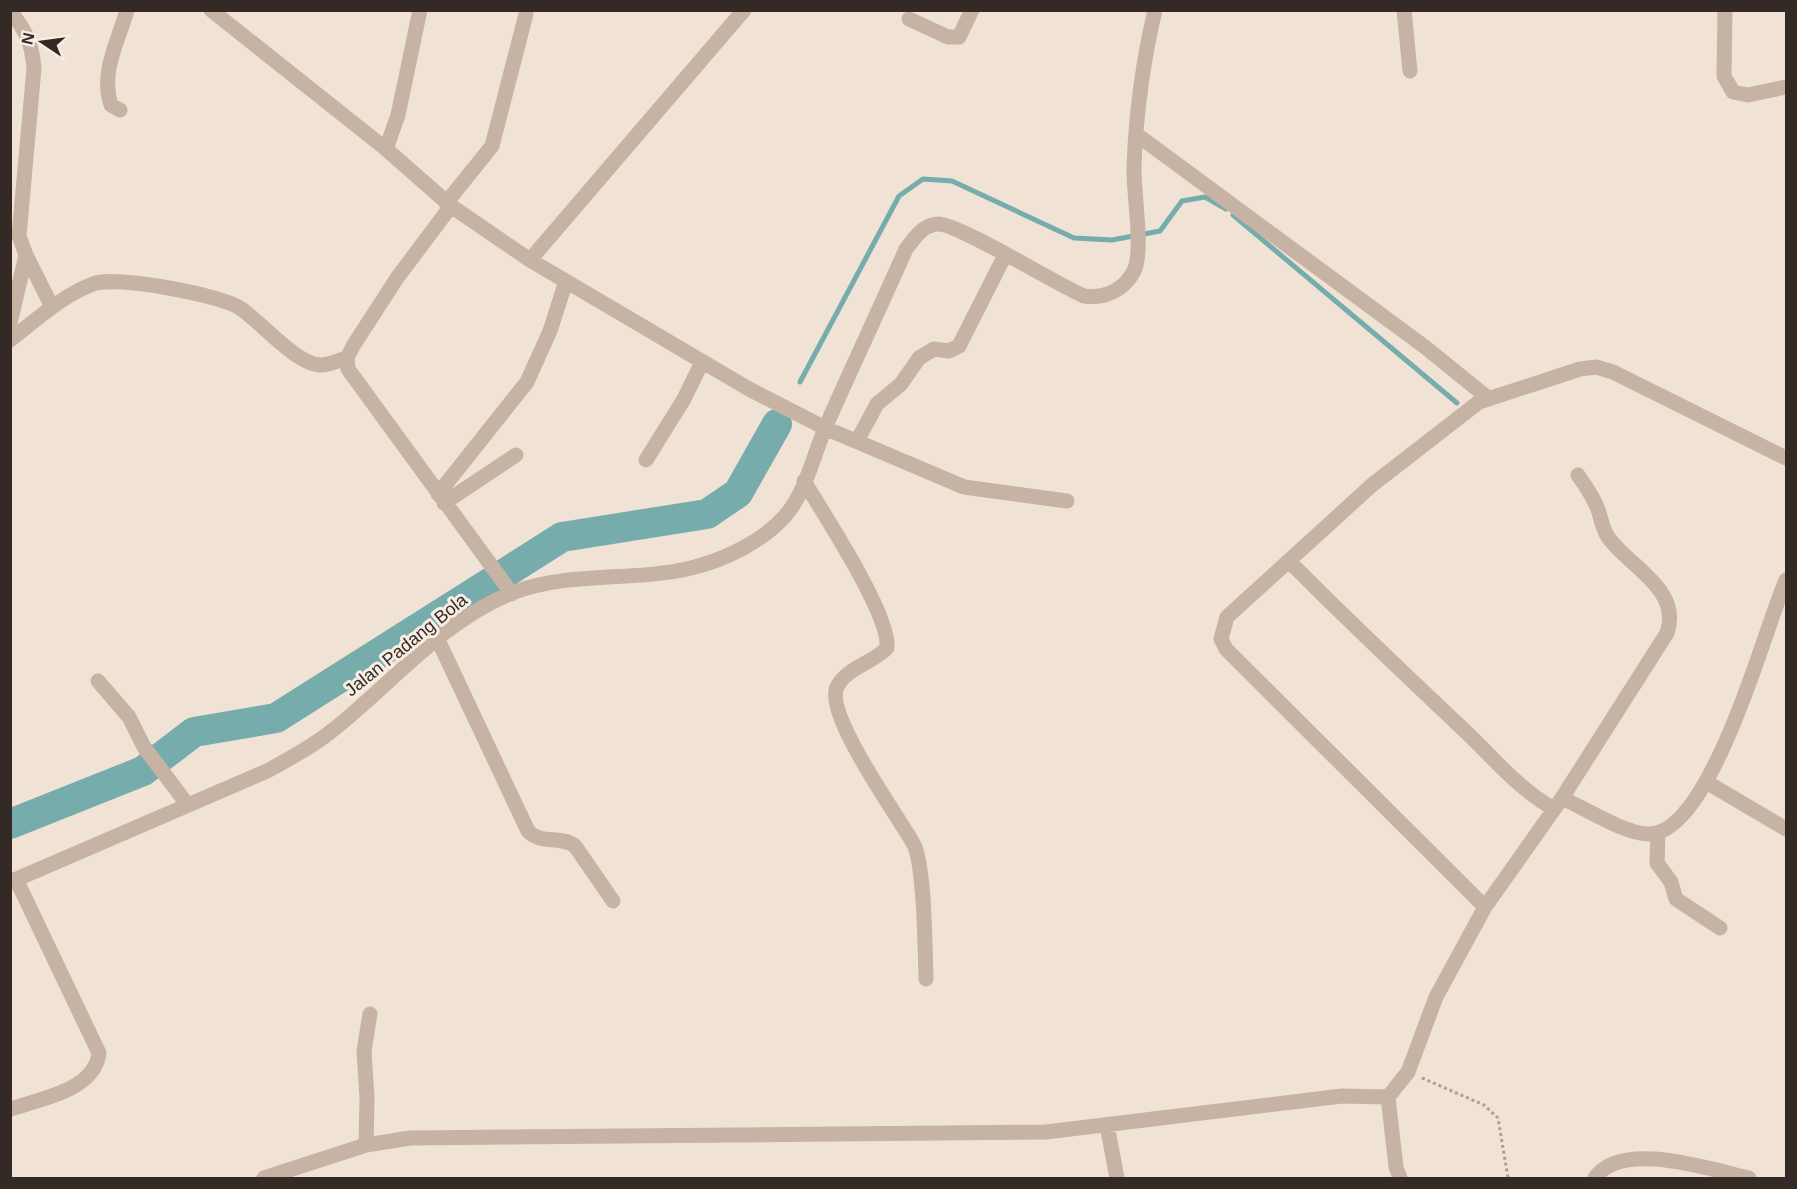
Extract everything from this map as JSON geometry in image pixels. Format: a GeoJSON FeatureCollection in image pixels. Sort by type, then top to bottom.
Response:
{"type":"FeatureCollection","features":[{"type":"Feature","properties":{"kind":"street"},"geometry":{"type":"LineString","coordinates":[[120,110],[111,105],[105,89],[106,75],[127,10]]}},
{"type":"Feature","properties":{"kind":"street"},"geometry":{"type":"LineString","coordinates":[[211,10],[386,149],[448,205],[530,260],[702,362],[825,428],[964,488],[1067,501]]}},
{"type":"Feature","properties":{"kind":"street"},"geometry":{"type":"LineString","coordinates":[[386,149],[398,115],[420,10]]}},
{"type":"Feature","properties":{"kind":"street"},"geometry":{"type":"LineString","coordinates":[[530,260],[744,10]]}},
{"type":"Feature","properties":{"kind":"street"},"geometry":{"type":"LineString","coordinates":[[909,19],[948,37],[959,37],[972,10]]}},
{"type":"Feature","properties":{"kind":"street"},"geometry":{"type":"LineString","coordinates":[[1155,10],[1136,134],[1416,340],[1488,398]]}},
{"type":"Feature","properties":{"kind":"street"},"geometry":{"type":"LineString","coordinates":[[1404,10],[1410,71]]}},
{"type":"Feature","properties":{"kind":"street"},"geometry":{"type":"LineString","coordinates":[[1725,10],[1724,76],[1733,92],[1749,95],[1786,87]]}},
{"type":"Feature","properties":{"kind":"street"},"geometry":{"type":"LineString","coordinates":[[10,11],[26,32],[32,47],[34,68],[19,223],[26,255],[52,307]]}},
{"type":"Feature","properties":{"kind":"street"},"geometry":{"type":"LineString","coordinates":[[512,594],[353,379],[348,369],[347,358],[448,205],[492,146],[526,14]]}},
{"type":"Feature","properties":{"kind":"street","name":"Jalan Padang Bola"},"geometry":{"type":"LineString","coordinates":[[13,880],[267,771],[297,755],[329,733],[438,640],[476,612],[512,594],[538,586],[684,569],[728,555],[762,537],[784,517],[795,502],[825,428],[906,249],[922,229],[939,223],[957,228],[1071,290],[1095,297],[1116,291],[1127,281],[1135,269],[1138,254],[1134,191],[1136,134]]}},
{"type":"Feature","properties":{"kind":"street"},"geometry":{"type":"LineString","coordinates":[[10,322],[26,255]]}},
{"type":"Feature","properties":{"kind":"street"},"geometry":{"type":"LineString","coordinates":[[857,441],[877,404],[902,384],[919,358],[934,349],[949,351],[959,346],[1005,255]]}},
{"type":"Feature","properties":{"kind":"street"},"geometry":{"type":"LineString","coordinates":[[441,499],[527,382],[550,331],[566,281]]}},
{"type":"Feature","properties":{"kind":"street"},"geometry":{"type":"LineString","coordinates":[[10,340],[52,307],[93,284],[102,282],[196,293],[219,298],[238,307],[308,362],[323,365],[347,358]]}},
{"type":"Feature","properties":{"kind":"street"},"geometry":{"type":"LineString","coordinates":[[646,460],[688,393],[702,362]]}},
{"type":"Feature","properties":{"kind":"street"},"geometry":{"type":"LineString","coordinates":[[1485,907],[1226,649],[1221,639],[1227,617],[1372,485],[1472,407],[1488,398],[1580,369],[1605,368],[1785,453]]}},
{"type":"Feature","properties":{"kind":"street"},"geometry":{"type":"LineString","coordinates":[[441,499],[516,455]]}},
{"type":"Feature","properties":{"kind":"street"},"geometry":{"type":"LineString","coordinates":[[1400,1179],[1395,1167],[1388,1097],[1408,1072],[1436,997],[1485,907],[1558,804],[1666,633],[1671,614],[1669,606],[1652,580],[1606,534],[1593,498],[1578,475]]}},
{"type":"Feature","properties":{"kind":"street"},"geometry":{"type":"LineString","coordinates":[[804,481],[870,596],[887,633],[887,648],[843,679],[837,687],[834,702],[843,725],[918,852],[926,979]]}},
{"type":"Feature","properties":{"kind":"street"},"geometry":{"type":"LineString","coordinates":[[1289,561],[1342,615],[1489,753],[1516,784],[1558,804],[1632,831],[1647,834],[1658,833],[1678,820],[1708,783],[1754,676],[1785,583]]}},
{"type":"Feature","properties":{"kind":"street"},"geometry":{"type":"LineString","coordinates":[[438,640],[528,831],[537,838],[568,841],[575,846],[613,901]]}},
{"type":"Feature","properties":{"kind":"street"},"geometry":{"type":"LineString","coordinates":[[98,681],[133,722],[144,747],[187,804]]}},
{"type":"Feature","properties":{"kind":"street"},"geometry":{"type":"LineString","coordinates":[[1708,783],[1786,829]]}},
{"type":"Feature","properties":{"kind":"street"},"geometry":{"type":"LineString","coordinates":[[1658,833],[1658,863],[1671,882],[1676,899],[1720,928]]}},
{"type":"Feature","properties":{"kind":"street"},"geometry":{"type":"LineString","coordinates":[[10,1109],[81,1083],[92,1075],[98,1065],[99,1053],[13,880]]}},
{"type":"Feature","properties":{"kind":"street"},"geometry":{"type":"LineString","coordinates":[[366,1145],[367,1098],[364,1051],[370,1014]]}},
{"type":"Feature","properties":{"kind":"street"},"geometry":{"type":"LineString","coordinates":[[264,1179],[366,1145],[410,1138],[478,1135],[1046,1132],[1342,1096],[1388,1097]]}},
{"type":"Feature","properties":{"kind":"street"},"geometry":{"type":"LineString","coordinates":[[1107,1125],[1118,1179]]}},
{"type":"Feature","properties":{"kind":"street"},"geometry":{"type":"LineString","coordinates":[[1595,1179],[1610,1166],[1637,1158],[1676,1163],[1749,1179]]}},
{"type":"Feature","properties":{"kind":"path"},"geometry":{"type":"LineString","coordinates":[[1408,1072],[1492,1111],[1498,1118],[1501,1129],[1508,1179]]}},
{"type":"Feature","properties":{"kind":"waterway"},"geometry":{"type":"LineString","coordinates":[[800,382],[899,196],[923,179],[952,181],[1074,238],[1112,240],[1160,231],[1182,201],[1205,197],[1226,209]]}},
{"type":"Feature","properties":{"kind":"waterway"},"geometry":{"type":"LineString","coordinates":[[1233,215],[1457,403]]}},
{"type":"Feature","properties":{"kind":"waterway"},"geometry":{"type":"LineString","coordinates":[[10,824],[143,771],[194,732],[276,718],[562,537],[707,514],[738,493],[777,424]]}}]}
